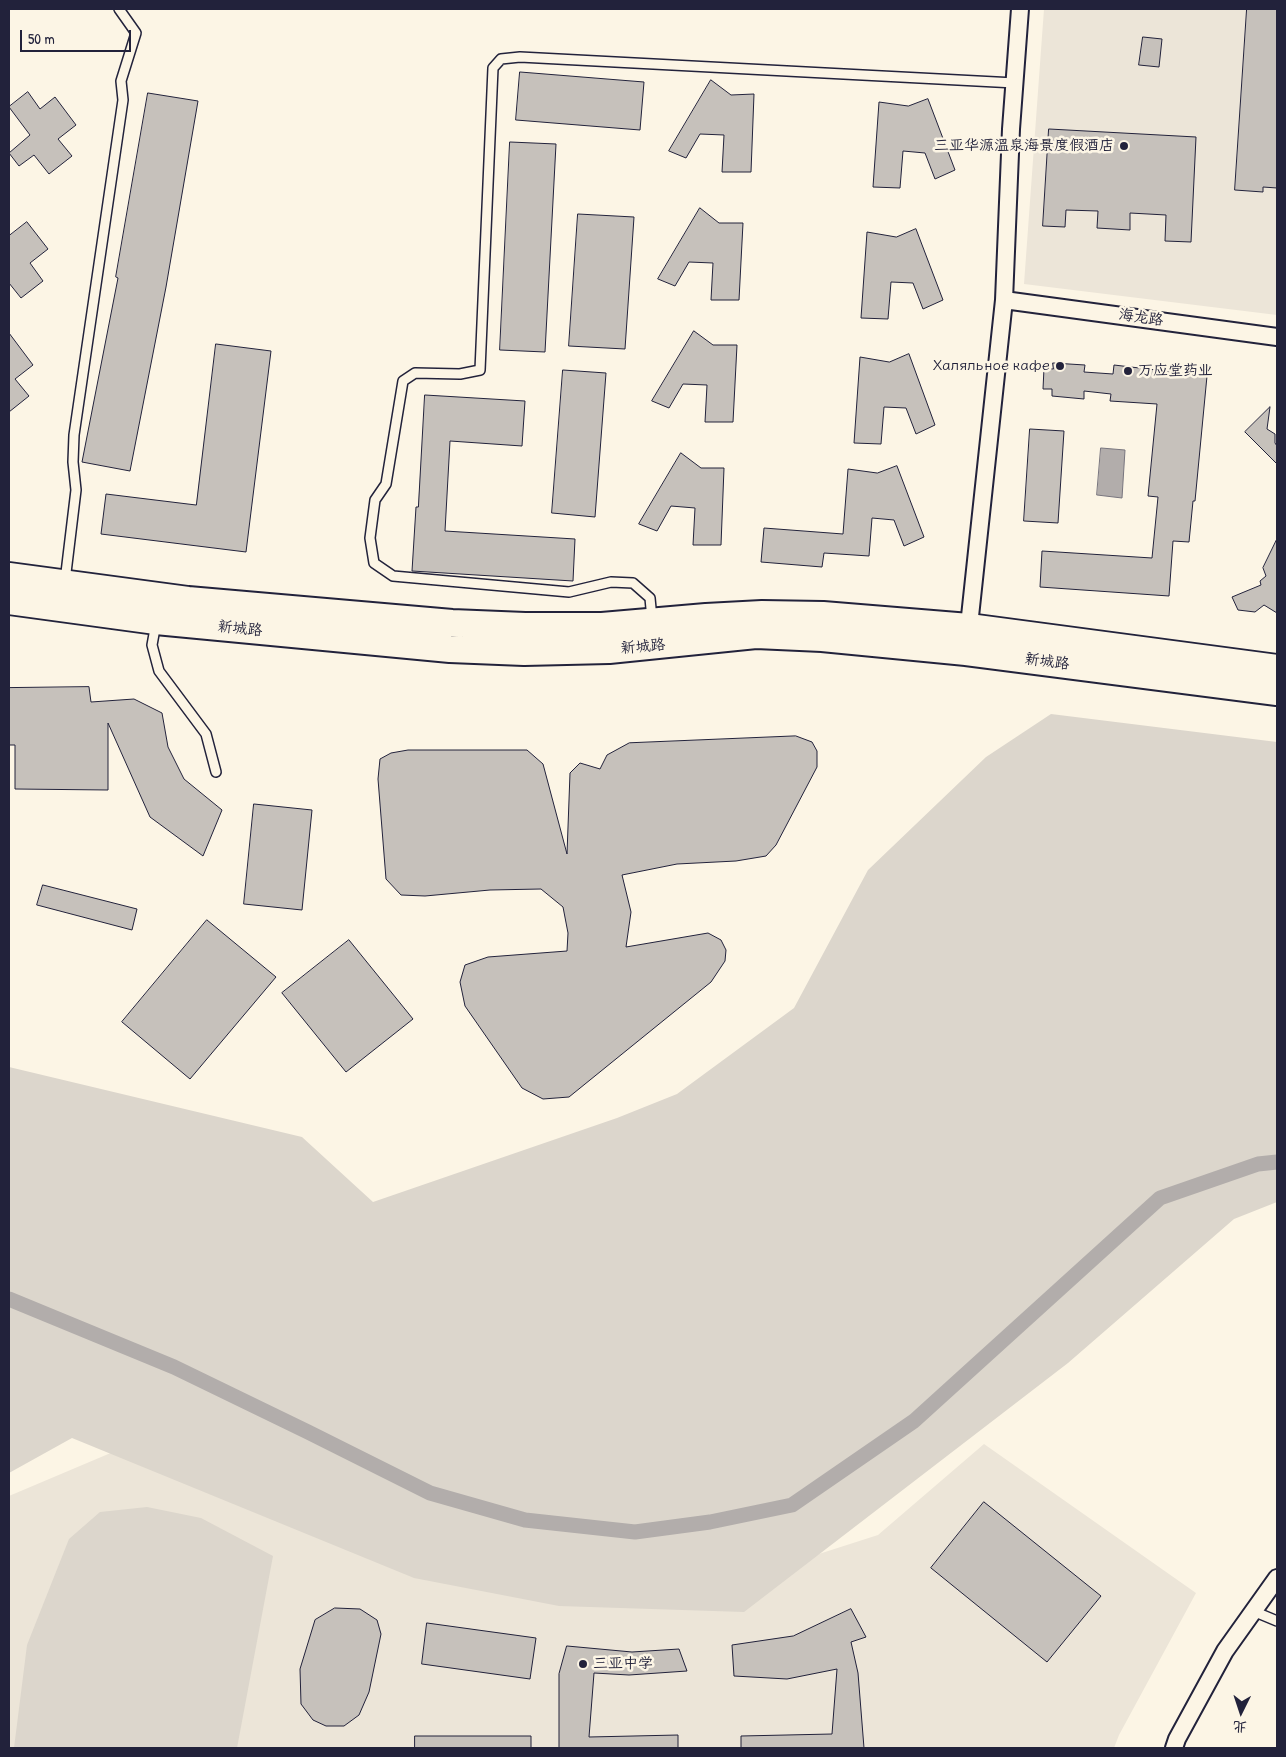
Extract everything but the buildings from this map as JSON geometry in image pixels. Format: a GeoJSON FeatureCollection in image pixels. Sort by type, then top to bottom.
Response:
{"type":"FeatureCollection","features":[{"type":"Feature","properties":{"kind":"main road","name":"新城路"},"geometry":{"type":"LineString","coordinates":[[9,576],[188,600],[452,623],[525,626],[602,626],[762,614],[823,615],[1277,692]]}},
{"type":"Feature","properties":{"kind":"main road","name":"新城路"},"geometry":{"type":"LineString","coordinates":[[9,601],[156,621],[468,650],[524,652],[609,650],[756,635],[822,638],[967,639],[1277,668]]}},
{"type":"Feature","properties":{"kind":"street"},"geometry":{"type":"LineString","coordinates":[[967,639],[1004,300],[1020,9]]}},
{"type":"Feature","properties":{"kind":"street","name":"海龙路"},"geometry":{"type":"LineString","coordinates":[[1004,300],[1277,337]]}},
{"type":"Feature","properties":{"kind":"street"},"geometry":{"type":"LineString","coordinates":[[1174,1748],[1177,1739],[1225,1651],[1277,1578]]}},
{"type":"Feature","properties":{"kind":"lane"},"geometry":{"type":"LineString","coordinates":[[64,583],[76,490],[73,462],[74,435],[123,100],[121,81],[136,33],[119,9]]}},
{"type":"Feature","properties":{"kind":"lane"},"geometry":{"type":"LineString","coordinates":[[653,621],[650,598],[633,583],[611,582],[568,592],[392,576],[374,563],[370,538],[375,500],[386,484],[403,381],[415,374],[460,374],[480,370],[493,68],[501,59],[520,57],[1015,83]]}},
{"type":"Feature","properties":{"kind":"lane"},"geometry":{"type":"LineString","coordinates":[[156,621],[152,646],[159,671],[206,734],[216,772]]}},
{"type":"Feature","properties":{"kind":"lane"},"geometry":{"type":"LineString","coordinates":[[1253,1611],[1277,1621]]}},
{"type":"Feature","properties":{"kind":"shaded area","name":"三亚华源温泉海景度假酒店"},"geometry":{"type":"Polygon","coordinates":[[[1044,9],[1277,9],[1277,315],[1024,284],[1044,9]]]}},
{"type":"Feature","properties":{"kind":"shaded area"},"geometry":{"type":"Polygon","coordinates":[[[1101,448],[1125,450],[1122,498],[1097,495],[1101,448]]]}},
{"type":"Feature","properties":{"kind":"shaded area"},"geometry":{"type":"Polygon","coordinates":[[[1051,714],[1277,742],[1277,1202],[1234,1219],[1068,1363],[744,1612],[559,1606],[414,1578],[72,1438],[9,1473],[9,1067],[302,1137],[373,1202],[617,1118],[677,1094],[794,1008],[868,870],[986,757],[1051,714]]]}},
{"type":"Feature","properties":{"kind":"shaded area","name":"三亚中学"},"geometry":{"type":"Polygon","coordinates":[[[139,1441],[741,1579],[878,1535],[984,1444],[1196,1593],[1119,1735],[1114,1748],[9,1748],[9,1496],[139,1441]]]}},
{"type":"Feature","properties":{"kind":"shaded area"},"geometry":{"type":"Polygon","coordinates":[[[147,1507],[201,1518],[273,1556],[237,1748],[14,1748],[27,1645],[69,1539],[100,1512],[147,1507]]]}},
{"type":"Feature","properties":{"kind":"waterway"},"geometry":{"type":"LineString","coordinates":[[9,1299],[174,1367],[430,1493],[525,1520],[635,1532],[710,1522],[792,1505],[914,1421],[1160,1198],[1258,1164],[1277,1162]]}},
{"type":"Feature","properties":{"kind":"place","name":"三亚华源温泉海景度假酒店"},"geometry":{"type":"Point","coordinates":[1124,146]}},
{"type":"Feature","properties":{"kind":"place","name":"Халяльное кафе"},"geometry":{"type":"Point","coordinates":[1060,366]}},
{"type":"Feature","properties":{"kind":"place","name":"万应堂药业"},"geometry":{"type":"Point","coordinates":[1128,371]}},
{"type":"Feature","properties":{"kind":"place","name":"三亚中学"},"geometry":{"type":"Point","coordinates":[583,1664]}}]}
